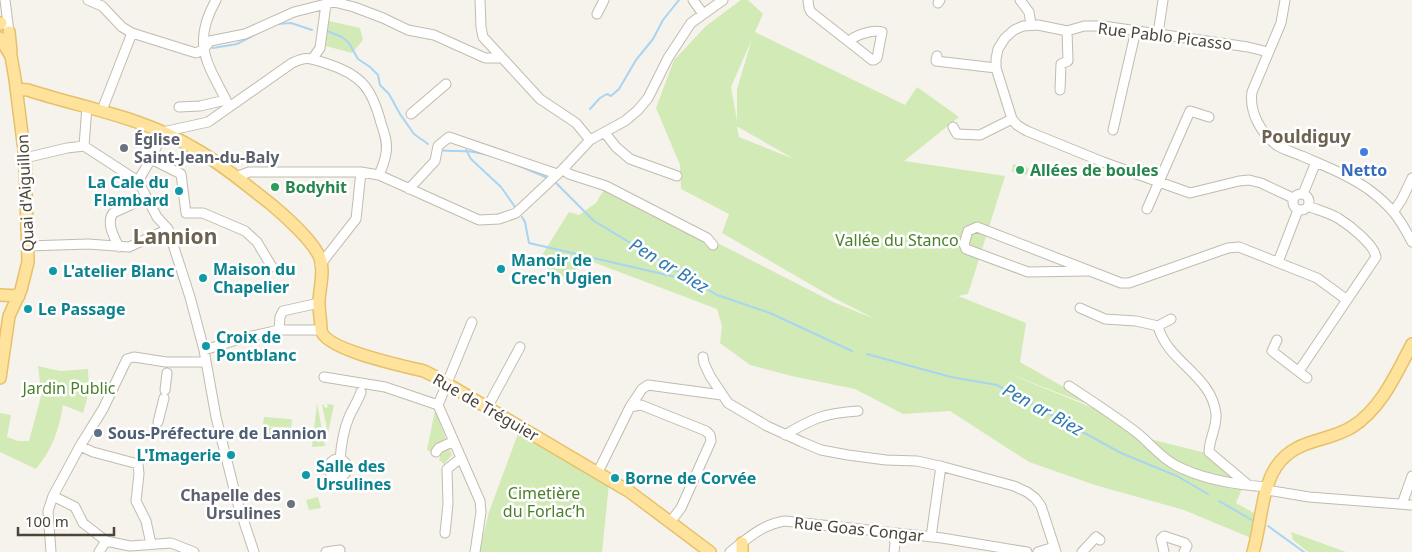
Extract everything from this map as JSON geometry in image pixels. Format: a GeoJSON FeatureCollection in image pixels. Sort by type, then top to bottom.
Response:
{"type":"FeatureCollection","features":[{"type":"Feature","properties":{"kind":"main road","name":"Quai d'Aiguillon"},"geometry":{"type":"LineString","coordinates":[[0,378],[9,296],[28,262],[25,158],[11,56],[3,26]]}},
{"type":"Feature","properties":{"kind":"main road","name":"Quai d'Aiguillon"},"geometry":{"type":"LineString","coordinates":[[0,50],[4,55],[9,79],[16,89]]}},
{"type":"Feature","properties":{"kind":"main road"},"geometry":{"type":"LineString","coordinates":[[16,89],[28,90],[102,110],[163,132],[192,147],[236,177],[286,217],[302,233],[323,263],[326,283],[319,302],[321,330]]}},
{"type":"Feature","properties":{"kind":"main road","name":"Rue de Tréguier"},"geometry":{"type":"LineString","coordinates":[[321,330],[324,337],[338,346],[424,371],[630,492],[710,552]]}},
{"type":"Feature","properties":{"kind":"main road"},"geometry":{"type":"LineString","coordinates":[[1252,552],[1267,489],[1276,468],[1291,452],[1308,442],[1340,433],[1364,418],[1386,392],[1412,344]]}},
{"type":"Feature","properties":{"kind":"street"},"geometry":{"type":"LineString","coordinates":[[3,26],[5,0]]}},
{"type":"Feature","properties":{"kind":"street"},"geometry":{"type":"LineString","coordinates":[[88,0],[102,6],[122,27],[132,33],[196,53],[203,50],[210,41],[245,34],[294,12],[334,2],[354,7],[408,30],[434,35],[486,58],[501,58]]}},
{"type":"Feature","properties":{"kind":"street"},"geometry":{"type":"LineString","coordinates":[[216,0],[204,30],[203,50],[228,103]]}},
{"type":"Feature","properties":{"kind":"street"},"geometry":{"type":"LineString","coordinates":[[480,0],[481,27],[484,38],[540,99],[576,123],[590,140]]}},
{"type":"Feature","properties":{"kind":"street"},"geometry":{"type":"LineString","coordinates":[[597,14],[604,0]]}},
{"type":"Feature","properties":{"kind":"street"},"geometry":{"type":"LineString","coordinates":[[693,0],[703,14]]}},
{"type":"Feature","properties":{"kind":"street"},"geometry":{"type":"LineString","coordinates":[[236,177],[250,172],[361,172],[379,175],[479,220],[499,219],[516,213],[560,172],[590,140],[625,121],[648,98],[673,51],[691,23],[722,0]]}},
{"type":"Feature","properties":{"kind":"street"},"geometry":{"type":"LineString","coordinates":[[808,0],[811,12],[849,42]]}},
{"type":"Feature","properties":{"kind":"street"},"geometry":{"type":"LineString","coordinates":[[1020,0],[1028,12],[1031,25],[1014,30],[998,49],[996,59],[996,68],[1012,119],[1017,126],[1059,144],[1190,193],[1249,180],[1261,183],[1293,198]]}},
{"type":"Feature","properties":{"kind":"street"},"geometry":{"type":"LineString","coordinates":[[1158,34],[1163,0]]}},
{"type":"Feature","properties":{"kind":"street"},"geometry":{"type":"LineString","coordinates":[[1285,0],[1281,23],[1252,92],[1253,113],[1260,126],[1278,146],[1340,172],[1368,189],[1394,210],[1412,242]]}},
{"type":"Feature","properties":{"kind":"street"},"geometry":{"type":"LineString","coordinates":[[313,58],[320,48],[325,3]]}},
{"type":"Feature","properties":{"kind":"street","name":"Rue Pablo Picasso"},"geometry":{"type":"LineString","coordinates":[[1031,25],[1067,31],[1084,26],[1103,26],[1248,47],[1268,52]]}},
{"type":"Feature","properties":{"kind":"street"},"geometry":{"type":"LineString","coordinates":[[1113,130],[1136,30]]}},
{"type":"Feature","properties":{"kind":"street"},"geometry":{"type":"LineString","coordinates":[[1060,90],[1061,64],[1068,62],[1067,31]]}},
{"type":"Feature","properties":{"kind":"street"},"geometry":{"type":"LineString","coordinates":[[102,110],[132,33]]}},
{"type":"Feature","properties":{"kind":"street"},"geometry":{"type":"LineString","coordinates":[[937,56],[936,62],[996,68]]}},
{"type":"Feature","properties":{"kind":"street"},"geometry":{"type":"LineString","coordinates":[[138,181],[151,159],[163,132],[208,122],[228,103],[292,63],[304,58],[313,58],[346,70],[365,86],[376,102],[387,143],[386,155],[379,175]]}},
{"type":"Feature","properties":{"kind":"street"},"geometry":{"type":"LineString","coordinates":[[411,114],[446,84]]}},
{"type":"Feature","properties":{"kind":"street"},"geometry":{"type":"LineString","coordinates":[[179,107],[228,103]]}},
{"type":"Feature","properties":{"kind":"street"},"geometry":{"type":"LineString","coordinates":[[84,146],[87,106]]}},
{"type":"Feature","properties":{"kind":"street"},"geometry":{"type":"LineString","coordinates":[[1147,209],[1190,111],[1209,117]]}},
{"type":"Feature","properties":{"kind":"street"},"geometry":{"type":"LineString","coordinates":[[953,127],[957,134],[980,135],[1012,119]]}},
{"type":"Feature","properties":{"kind":"street"},"geometry":{"type":"LineString","coordinates":[[605,133],[616,147],[630,159],[677,176]]}},
{"type":"Feature","properties":{"kind":"street"},"geometry":{"type":"LineString","coordinates":[[409,189],[435,161],[438,146],[449,137],[606,186],[707,238],[713,245]]}},
{"type":"Feature","properties":{"kind":"street"},"geometry":{"type":"LineString","coordinates":[[25,158],[84,146],[138,181],[146,198],[168,229],[190,297],[204,350],[216,417],[242,517],[254,552]]}},
{"type":"Feature","properties":{"kind":"street"},"geometry":{"type":"LineString","coordinates":[[151,159],[181,174],[186,213],[203,213],[245,231],[257,242],[272,267]]}},
{"type":"Feature","properties":{"kind":"street"},"geometry":{"type":"LineString","coordinates":[[1303,194],[1316,162]]}},
{"type":"Feature","properties":{"kind":"street"},"geometry":{"type":"LineString","coordinates":[[323,263],[356,219],[361,172]]}},
{"type":"Feature","properties":{"kind":"street"},"geometry":{"type":"LineString","coordinates":[[1394,210],[1402,199],[1412,178]]}},
{"type":"Feature","properties":{"kind":"street"},"geometry":{"type":"LineString","coordinates":[[1297,194],[1303,194],[1309,200],[1308,206],[1304,210],[1298,210],[1294,207],[1293,198],[1297,194]]}},
{"type":"Feature","properties":{"kind":"street"},"geometry":{"type":"LineString","coordinates":[[118,247],[110,222],[113,213],[146,198]]}},
{"type":"Feature","properties":{"kind":"street"},"geometry":{"type":"LineString","coordinates":[[1299,371],[1375,260],[1376,254],[1353,229],[1337,218],[1308,206]]}},
{"type":"Feature","properties":{"kind":"street"},"geometry":{"type":"LineString","coordinates":[[1278,262],[1298,210]]}},
{"type":"Feature","properties":{"kind":"street"},"geometry":{"type":"LineString","coordinates":[[1087,271],[1028,272],[966,249],[964,244],[968,231],[977,227],[1121,283],[1130,283],[1234,247],[1250,251],[1317,278],[1347,300]]}},
{"type":"Feature","properties":{"kind":"street"},"geometry":{"type":"LineString","coordinates":[[28,246],[88,244],[130,247],[168,229]]}},
{"type":"Feature","properties":{"kind":"street"},"geometry":{"type":"LineString","coordinates":[[279,330],[280,317],[284,311],[319,302]]}},
{"type":"Feature","properties":{"kind":"street"},"geometry":{"type":"LineString","coordinates":[[1080,308],[1105,319],[1136,321],[1158,326],[1171,319]]}},
{"type":"Feature","properties":{"kind":"street"},"geometry":{"type":"LineString","coordinates":[[472,322],[438,405],[480,501],[481,512],[475,552]]}},
{"type":"Feature","properties":{"kind":"street"},"geometry":{"type":"LineString","coordinates":[[1158,326],[1168,349],[1198,376],[1211,397],[1216,414],[1215,428],[1208,452],[1247,484]]}},
{"type":"Feature","properties":{"kind":"street"},"geometry":{"type":"LineString","coordinates":[[204,350],[243,338],[279,330],[321,330]]}},
{"type":"Feature","properties":{"kind":"street"},"geometry":{"type":"LineString","coordinates":[[1277,340],[1272,351],[1308,378]]}},
{"type":"Feature","properties":{"kind":"street"},"geometry":{"type":"LineString","coordinates":[[487,408],[520,347]]}},
{"type":"Feature","properties":{"kind":"street"},"geometry":{"type":"LineString","coordinates":[[51,552],[48,511],[53,496],[80,446],[104,409],[127,359],[134,357],[168,367],[206,362]]}},
{"type":"Feature","properties":{"kind":"street"},"geometry":{"type":"LineString","coordinates":[[703,357],[705,366],[728,404],[785,435],[821,450],[886,460],[917,461],[1014,486],[1027,492],[1041,506],[1055,549],[1038,552]]}},
{"type":"Feature","properties":{"kind":"street"},"geometry":{"type":"LineString","coordinates":[[158,422],[165,394],[168,367]]}},
{"type":"Feature","properties":{"kind":"street"},"geometry":{"type":"LineString","coordinates":[[324,377],[362,387],[385,388],[438,405]]}},
{"type":"Feature","properties":{"kind":"street"},"geometry":{"type":"LineString","coordinates":[[598,472],[630,407],[642,388],[648,385],[722,395]]}},
{"type":"Feature","properties":{"kind":"street"},"geometry":{"type":"LineString","coordinates":[[1070,386],[1138,434],[1155,451],[1175,465],[1205,476],[1235,485],[1247,484],[1309,498],[1412,505]]}},
{"type":"Feature","properties":{"kind":"street"},"geometry":{"type":"LineString","coordinates":[[340,460],[341,447],[349,417],[357,405],[362,387]]}},
{"type":"Feature","properties":{"kind":"street"},"geometry":{"type":"LineString","coordinates":[[630,407],[641,405],[706,431],[710,435],[711,441],[680,508],[671,521]]}},
{"type":"Feature","properties":{"kind":"street"},"geometry":{"type":"LineString","coordinates":[[785,435],[806,422],[818,418],[834,413],[858,412]]}},
{"type":"Feature","properties":{"kind":"street"},"geometry":{"type":"LineString","coordinates":[[430,444],[437,450],[454,441]]}},
{"type":"Feature","properties":{"kind":"street"},"geometry":{"type":"LineString","coordinates":[[80,446],[99,454],[138,464],[139,474],[136,501],[146,521],[151,544]]}},
{"type":"Feature","properties":{"kind":"street"},"geometry":{"type":"LineString","coordinates":[[445,533],[448,504],[447,468],[460,458]]}},
{"type":"Feature","properties":{"kind":"street"},"geometry":{"type":"LineString","coordinates":[[931,537],[941,466]]}},
{"type":"Feature","properties":{"kind":"street"},"geometry":{"type":"LineString","coordinates":[[1402,504],[1412,476]]}},
{"type":"Feature","properties":{"kind":"street"},"geometry":{"type":"LineString","coordinates":[[53,496],[75,507],[83,523],[106,542],[130,546],[171,543],[194,552]]}},
{"type":"Feature","properties":{"kind":"street","name":"Rue Goas Congar"},"geometry":{"type":"LineString","coordinates":[[730,552],[742,547],[763,527],[774,522],[785,521],[931,537],[1027,552]]}},
{"type":"Feature","properties":{"kind":"street"},"geometry":{"type":"LineString","coordinates":[[893,533],[894,552]]}},
{"type":"Feature","properties":{"kind":"street"},"geometry":{"type":"LineString","coordinates":[[1164,552],[1161,539],[1164,536],[1185,543],[1188,546],[1184,552]]}},
{"type":"Feature","properties":{"kind":"street"},"geometry":{"type":"LineString","coordinates":[[1082,552],[1096,537],[1100,540]]}},
{"type":"Feature","properties":{"kind":"street"},"geometry":{"type":"LineString","coordinates":[[99,552],[106,542]]}},
{"type":"Feature","properties":{"kind":"street"},"geometry":{"type":"LineString","coordinates":[[326,552],[340,550]]}},
{"type":"Feature","properties":{"kind":"green space","name":"Vallée du Stanco"},"geometry":{"type":"Polygon","coordinates":[[[741,0],[748,0],[763,14],[755,32],[905,105],[917,87],[959,117],[904,161],[1005,176],[968,294],[958,296],[1026,323],[1020,362],[1107,412],[987,365],[1108,414],[1134,435],[1206,453],[1237,480],[1242,489],[1236,503],[1256,514],[1251,538],[1184,510],[1095,485],[1029,462],[950,411],[903,414],[855,389],[750,365],[720,343],[722,326],[717,309],[585,259],[569,280],[537,263],[569,212],[579,215],[596,203],[606,186],[833,302],[875,319],[834,298],[722,233],[729,214],[681,189],[680,165],[656,108],[674,60],[706,26],[741,0]],[[752,39],[731,87],[737,121],[737,89],[752,39]],[[738,127],[739,137],[794,159],[738,127]]]}},
{"type":"Feature","properties":{"kind":"green space"},"geometry":{"type":"Polygon","coordinates":[[[329,21],[360,28],[363,40],[352,53],[326,46],[329,21]]]}},
{"type":"Feature","properties":{"kind":"green space","name":"Allées de boules"},"geometry":{"type":"Polygon","coordinates":[[[1013,164],[1029,168],[1027,175],[1012,172],[1013,164]]]}},
{"type":"Feature","properties":{"kind":"green space","name":"Jardin Public"},"geometry":{"type":"Polygon","coordinates":[[[38,366],[60,371],[88,369],[89,392],[83,413],[63,405],[54,439],[36,469],[0,452],[0,413],[11,415],[7,437],[18,441],[29,441],[44,385],[40,383],[38,366]]]}},
{"type":"Feature","properties":{"kind":"green space"},"geometry":{"type":"Polygon","coordinates":[[[317,403],[325,446],[312,447],[317,403]]]}},
{"type":"Feature","properties":{"kind":"green space"},"geometry":{"type":"Polygon","coordinates":[[[327,404],[334,405],[328,433],[322,405],[325,408],[328,407],[327,404]]]}},
{"type":"Feature","properties":{"kind":"green space"},"geometry":{"type":"Polygon","coordinates":[[[435,410],[452,455],[444,464],[439,460],[440,456],[427,450],[435,410]]]}},
{"type":"Feature","properties":{"kind":"green space"},"geometry":{"type":"Polygon","coordinates":[[[264,417],[290,419],[292,420],[291,428],[265,426],[263,424],[264,417]]]}},
{"type":"Feature","properties":{"kind":"green space"},"geometry":{"type":"Polygon","coordinates":[[[265,427],[291,429],[290,440],[262,439],[265,427]]]}},
{"type":"Feature","properties":{"kind":"green space","name":"Cimetière du Forlac’h"},"geometry":{"type":"Polygon","coordinates":[[[519,431],[609,483],[602,552],[479,552],[489,512],[519,431]]]}},
{"type":"Feature","properties":{"kind":"green space"},"geometry":{"type":"Polygon","coordinates":[[[338,462],[344,468],[338,474],[332,468],[338,462]]]}},
{"type":"Feature","properties":{"kind":"green space"},"geometry":{"type":"Polygon","coordinates":[[[318,497],[321,508],[309,510],[306,500],[318,497]]]}},
{"type":"Feature","properties":{"kind":"green space"},"geometry":{"type":"Polygon","coordinates":[[[1291,532],[1346,552],[1308,552],[1293,540],[1291,532]]]}},
{"type":"Feature","properties":{"kind":"waterway"},"geometry":{"type":"LineString","coordinates":[[590,109],[600,98],[607,94],[611,96],[619,89],[636,60],[653,39],[663,20],[679,0]]}},
{"type":"Feature","properties":{"kind":"waterway","name":"Pen ar Biez"},"geometry":{"type":"LineString","coordinates":[[277,24],[291,23],[312,30]]}},
{"type":"Feature","properties":{"kind":"waterway","name":"Pen ar Biez"},"geometry":{"type":"LineString","coordinates":[[213,48],[237,44],[266,29]]}},
{"type":"Feature","properties":{"kind":"waterway","name":"Pen ar Biez"},"geometry":{"type":"LineString","coordinates":[[327,31],[342,37],[349,43],[358,59],[378,75],[380,85],[389,94],[414,134],[428,144]]}},
{"type":"Feature","properties":{"kind":"waterway","name":"Pen ar Biez"},"geometry":{"type":"LineString","coordinates":[[440,150],[469,152],[496,157],[548,178]]}},
{"type":"Feature","properties":{"kind":"waterway"},"geometry":{"type":"LineString","coordinates":[[466,150],[471,159],[501,187],[515,207]]}},
{"type":"Feature","properties":{"kind":"waterway","name":"Pen ar Biez"},"geometry":{"type":"LineString","coordinates":[[555,182],[594,221],[717,295],[770,313],[852,351]]}},
{"type":"Feature","properties":{"kind":"waterway"},"geometry":{"type":"LineString","coordinates":[[522,217],[525,222],[529,243],[693,281]]}},
{"type":"Feature","properties":{"kind":"waterway","name":"Pen ar Biez"},"geometry":{"type":"LineString","coordinates":[[867,354],[951,377],[997,385],[1121,453],[1177,476],[1208,494]]}},
{"type":"Feature","properties":{"kind":"waterway","name":"Pen ar Biez"},"geometry":{"type":"LineString","coordinates":[[1219,501],[1252,520]]}},
{"type":"Feature","properties":{"kind":"waterway","name":"Pen ar Biez"},"geometry":{"type":"LineString","coordinates":[[1268,526],[1304,552]]}},
{"type":"Feature","properties":{"kind":"place","name":"Église Saint-Jean-du-Baly"},"geometry":{"type":"Point","coordinates":[124,148]}},
{"type":"Feature","properties":{"kind":"place","name":"Netto"},"geometry":{"type":"Point","coordinates":[1364,152]}},
{"type":"Feature","properties":{"kind":"place","name":"Allées de boules"},"geometry":{"type":"Point","coordinates":[1020,170]}},
{"type":"Feature","properties":{"kind":"place","name":"Bodyhit"},"geometry":{"type":"Point","coordinates":[275,187]}},
{"type":"Feature","properties":{"kind":"place","name":"La Cale du Flambard"},"geometry":{"type":"Point","coordinates":[179,191]}},
{"type":"Feature","properties":{"kind":"place","name":"Manoir de Crec'h Ugien"},"geometry":{"type":"Point","coordinates":[501,269]}},
{"type":"Feature","properties":{"kind":"place","name":"L'atelier Blanc"},"geometry":{"type":"Point","coordinates":[53,271]}},
{"type":"Feature","properties":{"kind":"place","name":"Maison du Chapelier"},"geometry":{"type":"Point","coordinates":[203,278]}},
{"type":"Feature","properties":{"kind":"place","name":"Le Passage"},"geometry":{"type":"Point","coordinates":[28,309]}},
{"type":"Feature","properties":{"kind":"place","name":"Croix de Pontblanc"},"geometry":{"type":"Point","coordinates":[206,346]}},
{"type":"Feature","properties":{"kind":"place","name":"Sous-Préfecture de Lannion"},"geometry":{"type":"Point","coordinates":[98,433]}},
{"type":"Feature","properties":{"kind":"place","name":"L'Imagerie"},"geometry":{"type":"Point","coordinates":[231,455]}},
{"type":"Feature","properties":{"kind":"place","name":"Salle des Ursulines"},"geometry":{"type":"Point","coordinates":[306,475]}},
{"type":"Feature","properties":{"kind":"place","name":"Borne de Corvée"},"geometry":{"type":"Point","coordinates":[615,478]}},
{"type":"Feature","properties":{"kind":"place","name":"Chapelle des Ursulines"},"geometry":{"type":"Point","coordinates":[291,504]}},
{"type":"Feature","properties":{"kind":"district","name":"Pouldiguy"},"geometry":{"type":"Point","coordinates":[1306,137]}},
{"type":"Feature","properties":{"kind":"district","name":"Lannion"},"geometry":{"type":"Point","coordinates":[175,237]}}]}
